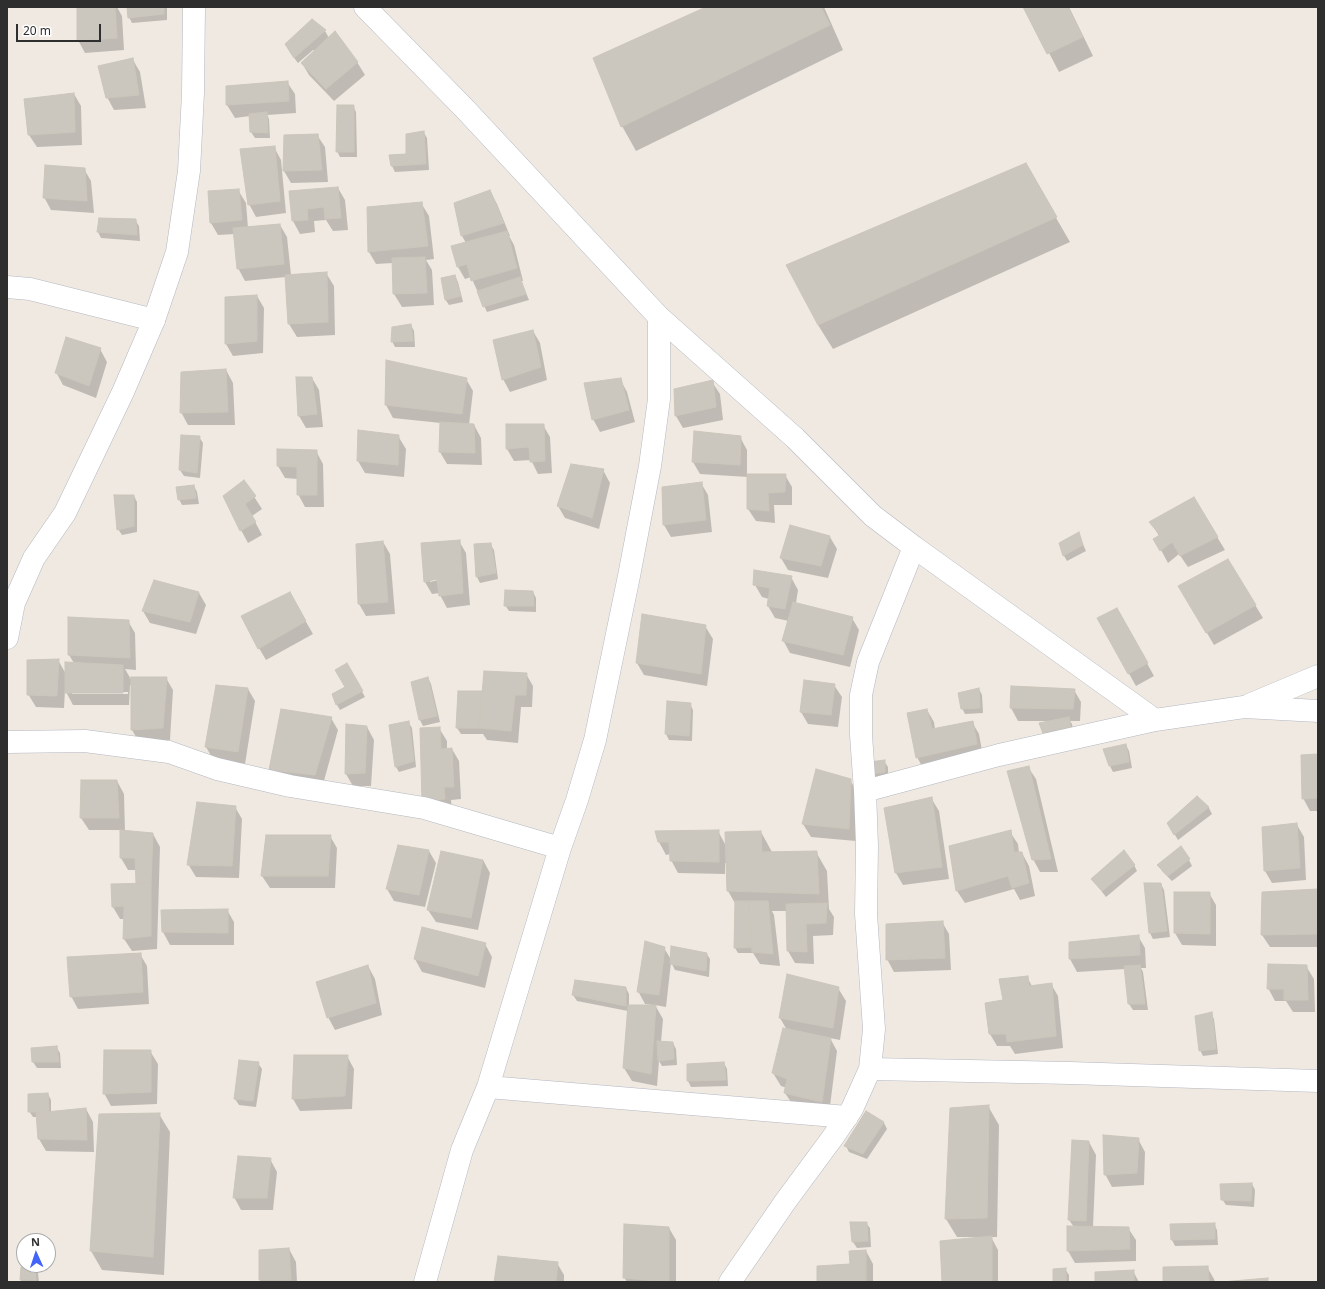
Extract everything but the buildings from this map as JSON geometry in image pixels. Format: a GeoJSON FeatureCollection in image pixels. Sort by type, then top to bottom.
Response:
{"type":"FeatureCollection","features":[{"type":"Feature","properties":{"kind":"street"},"geometry":{"type":"LineString","coordinates":[[7,638],[14,603],[34,558],[65,513],[123,392],[154,320],[176,252],[189,171],[193,93],[194,7]]}},
{"type":"Feature","properties":{"kind":"street"},"geometry":{"type":"LineString","coordinates":[[365,7],[465,110],[659,317],[795,438],[873,516],[1155,720]]}},
{"type":"Feature","properties":{"kind":"street"},"geometry":{"type":"LineString","coordinates":[[7,287],[30,289],[154,320]]}},
{"type":"Feature","properties":{"kind":"street"},"geometry":{"type":"LineString","coordinates":[[425,1282],[462,1150],[488,1087],[560,848],[577,800],[595,740],[650,466],[659,399],[659,317]]}},
{"type":"Feature","properties":{"kind":"street"},"geometry":{"type":"LineString","coordinates":[[730,1282],[785,1202],[847,1117],[870,1069],[874,1029],[866,914],[867,846],[861,736],[861,695],[868,662],[914,547]]}},
{"type":"Feature","properties":{"kind":"street"},"geometry":{"type":"LineString","coordinates":[[1244,707],[1318,676]]}},
{"type":"Feature","properties":{"kind":"street"},"geometry":{"type":"LineString","coordinates":[[865,791],[999,755],[1155,720],[1244,707],[1318,711]]}},
{"type":"Feature","properties":{"kind":"street"},"geometry":{"type":"LineString","coordinates":[[7,742],[85,741],[169,752],[217,769],[290,786],[424,808],[560,848]]}},
{"type":"Feature","properties":{"kind":"street"},"geometry":{"type":"LineString","coordinates":[[870,1069],[1070,1073],[1318,1081]]}},
{"type":"Feature","properties":{"kind":"street"},"geometry":{"type":"LineString","coordinates":[[488,1087],[847,1117]]}}]}
